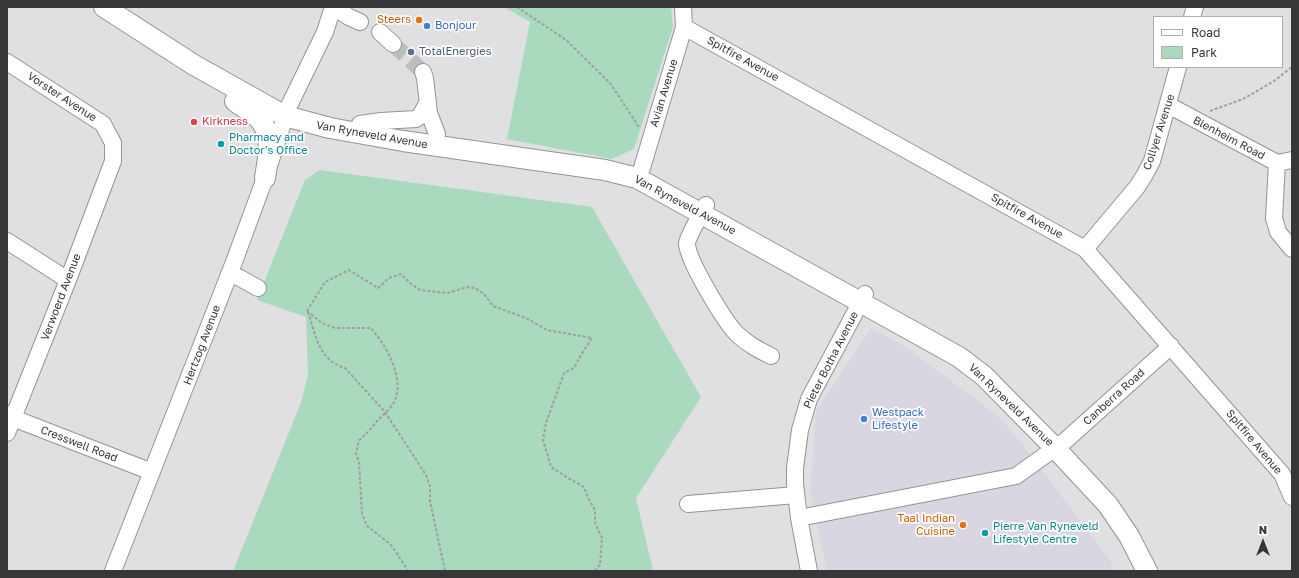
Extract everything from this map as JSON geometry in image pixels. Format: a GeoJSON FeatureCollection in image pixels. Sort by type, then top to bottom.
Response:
{"type":"FeatureCollection","features":[{"type":"Feature","properties":{"kind":"main road","name":"Van Ryneveld Avenue"},"geometry":{"type":"LineString","coordinates":[[104,7],[194,66],[287,112],[330,128],[403,142],[605,170],[640,173]]}},
{"type":"Feature","properties":{"kind":"main road","name":"Van Ryneveld Avenue"},"geometry":{"type":"LineString","coordinates":[[123,7],[287,112],[624,162],[640,173],[863,298],[959,357],[984,376],[1060,444],[1118,501],[1148,547],[1158,571]]}},
{"type":"Feature","properties":{"kind":"main road"},"geometry":{"type":"LineString","coordinates":[[194,66],[220,90],[256,116],[265,127],[268,133],[269,145],[266,178]]}},
{"type":"Feature","properties":{"kind":"main road","name":"Van Ryneveld Avenue"},"geometry":{"type":"LineString","coordinates":[[1060,444],[1130,536],[1147,571]]}},
{"type":"Feature","properties":{"kind":"street","name":"Hertzog Avenue"},"geometry":{"type":"LineString","coordinates":[[113,571],[266,178],[287,112],[325,32],[334,7]]}},
{"type":"Feature","properties":{"kind":"street"},"geometry":{"type":"LineString","coordinates":[[334,7],[360,22]]}},
{"type":"Feature","properties":{"kind":"street","name":"Avian Avenue"},"geometry":{"type":"LineString","coordinates":[[640,173],[684,27],[682,7]]}},
{"type":"Feature","properties":{"kind":"street","name":"Spitfire Avenue"},"geometry":{"type":"LineString","coordinates":[[684,27],[1085,249],[1287,473],[1292,497]]}},
{"type":"Feature","properties":{"kind":"street"},"geometry":{"type":"LineString","coordinates":[[380,32],[393,44]]}},
{"type":"Feature","properties":{"kind":"street","name":"Vorster Avenue"},"geometry":{"type":"LineString","coordinates":[[7,62],[103,124],[113,144],[113,161]]}},
{"type":"Feature","properties":{"kind":"street","name":"Collyer Avenue"},"geometry":{"type":"LineString","coordinates":[[1085,249],[1137,187],[1152,161],[1178,68]]}},
{"type":"Feature","properties":{"kind":"street"},"geometry":{"type":"LineString","coordinates":[[422,72],[425,78],[429,112],[437,134]]}},
{"type":"Feature","properties":{"kind":"street"},"geometry":{"type":"LineString","coordinates":[[360,124],[416,119],[420,116],[428,102]]}},
{"type":"Feature","properties":{"kind":"street","name":"Blenheim Road"},"geometry":{"type":"LineString","coordinates":[[1168,105],[1192,118],[1284,161]]}},
{"type":"Feature","properties":{"kind":"street","name":"Verwoerd Avenue"},"geometry":{"type":"LineString","coordinates":[[7,433],[10,416],[68,280],[113,161]]}},
{"type":"Feature","properties":{"kind":"street"},"geometry":{"type":"LineString","coordinates":[[1284,161],[1274,218],[1278,232],[1292,249]]}},
{"type":"Feature","properties":{"kind":"street"},"geometry":{"type":"LineString","coordinates":[[704,209],[688,240],[690,256],[714,302],[733,329],[752,346],[771,356]]}},
{"type":"Feature","properties":{"kind":"street"},"geometry":{"type":"LineString","coordinates":[[7,241],[68,280]]}},
{"type":"Feature","properties":{"kind":"street"},"geometry":{"type":"LineString","coordinates":[[229,274],[258,288]]}},
{"type":"Feature","properties":{"kind":"street","name":"Pieter Botha Avenue"},"geometry":{"type":"LineString","coordinates":[[809,571],[796,495],[795,468],[800,430],[809,399],[863,298]]}},
{"type":"Feature","properties":{"kind":"street","name":"Canberra Road"},"geometry":{"type":"LineString","coordinates":[[799,518],[1016,476],[1060,444],[1171,346]]}},
{"type":"Feature","properties":{"kind":"street","name":"Cresswell Road"},"geometry":{"type":"LineString","coordinates":[[10,416],[152,472]]}},
{"type":"Feature","properties":{"kind":"street"},"geometry":{"type":"LineString","coordinates":[[688,504],[796,495]]}},
{"type":"Feature","properties":{"kind":"path"},"geometry":{"type":"LineString","coordinates":[[517,7],[566,40],[610,83],[640,127],[650,138]]}},
{"type":"Feature","properties":{"kind":"path"},"geometry":{"type":"LineString","coordinates":[[1192,118],[1243,100],[1274,81],[1292,67]]}},
{"type":"Feature","properties":{"kind":"path"},"geometry":{"type":"LineString","coordinates":[[445,571],[430,501],[430,486],[426,474],[386,412],[345,368],[337,366],[327,357],[318,345],[307,311],[325,282],[349,270],[378,288],[389,278],[401,274],[420,290],[447,293],[468,287],[475,288],[484,294],[493,306],[526,318],[547,330],[592,338],[574,368],[564,373],[546,423],[543,440],[551,467],[584,486],[589,500],[595,510],[594,523],[602,538],[600,564],[594,571]]}},
{"type":"Feature","properties":{"kind":"path"},"geometry":{"type":"LineString","coordinates":[[307,311],[322,323],[335,328],[370,328],[376,333],[392,359],[396,374],[397,392],[393,404],[367,435],[359,440],[356,447],[356,454],[359,462],[362,514],[367,526],[390,544],[408,571]]}},
{"type":"Feature","properties":{"kind":"shaded area"},"geometry":{"type":"Polygon","coordinates":[[[871,328],[903,345],[997,415],[1016,436],[1111,562],[1113,571],[827,571],[810,492],[816,411],[871,328]]]}},
{"type":"Feature","properties":{"kind":"green space"},"geometry":{"type":"Polygon","coordinates":[[[504,7],[671,7],[673,27],[634,149],[612,159],[507,139],[530,22],[504,7]]]}},
{"type":"Feature","properties":{"kind":"green space"},"geometry":{"type":"Polygon","coordinates":[[[320,170],[592,207],[701,397],[636,498],[653,571],[233,571],[301,403],[308,375],[306,317],[257,300],[305,180],[320,170]]]}},
{"type":"Feature","properties":{"kind":"tunnel"},"geometry":{"type":"LineString","coordinates":[[393,44],[423,72]]}},
{"type":"Feature","properties":{"kind":"place","name":"Steers"},"geometry":{"type":"Point","coordinates":[419,20]}},
{"type":"Feature","properties":{"kind":"place","name":"Bonjour"},"geometry":{"type":"Point","coordinates":[427,26]}},
{"type":"Feature","properties":{"kind":"place","name":"TotalEnergies"},"geometry":{"type":"Point","coordinates":[411,52]}},
{"type":"Feature","properties":{"kind":"place","name":"Kirkness"},"geometry":{"type":"Point","coordinates":[194,122]}},
{"type":"Feature","properties":{"kind":"place","name":"Pharmacy and Doctor's Office"},"geometry":{"type":"Point","coordinates":[221,144]}},
{"type":"Feature","properties":{"kind":"place","name":"Westpack Lifestyle"},"geometry":{"type":"Point","coordinates":[864,419]}},
{"type":"Feature","properties":{"kind":"place","name":"Taal Indian Cuisine"},"geometry":{"type":"Point","coordinates":[963,525]}},
{"type":"Feature","properties":{"kind":"place","name":"Pierre Van Ryneveld Lifestyle Centre"},"geometry":{"type":"Point","coordinates":[985,533]}}]}
